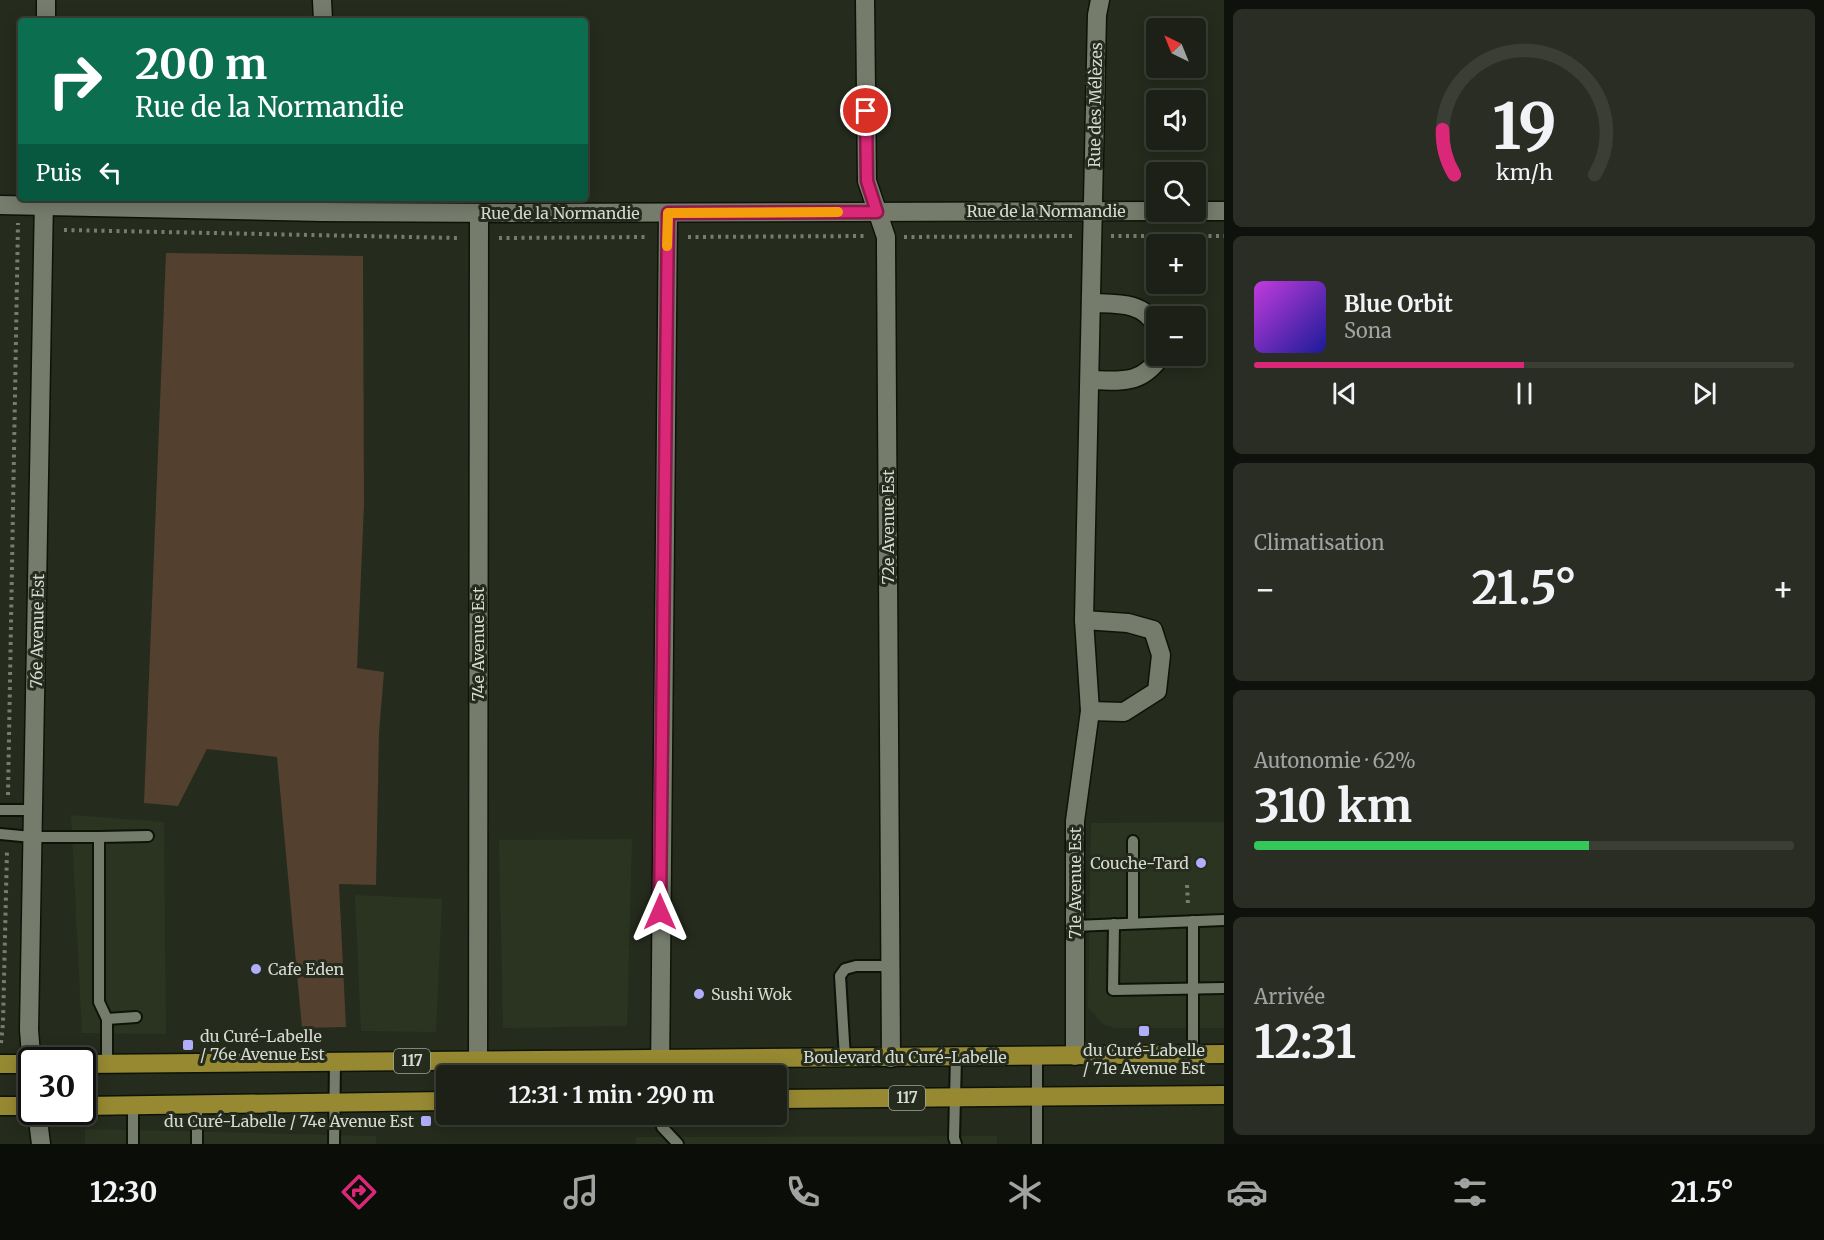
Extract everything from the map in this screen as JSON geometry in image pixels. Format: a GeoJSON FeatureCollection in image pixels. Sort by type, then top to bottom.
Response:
{"type":"FeatureCollection","features":[{"type":"Feature","properties":{"kind":"main road","name":"Boulevard du Curé-Labelle"},"geometry":{"type":"LineString","coordinates":[[701,1065],[845,1058],[1224,1054]]}},
{"type":"Feature","properties":{"kind":"main road","name":"Boulevard du Curé-Labelle"},"geometry":{"type":"LineString","coordinates":[[96,1064],[335,1061],[436,1066]]}},
{"type":"Feature","properties":{"kind":"main road"},"geometry":{"type":"LineString","coordinates":[[0,1064],[18,1065]]}},
{"type":"Feature","properties":{"kind":"main road","name":"117"},"geometry":{"type":"LineString","coordinates":[[787,1099],[1224,1095]]}},
{"type":"Feature","properties":{"kind":"main road"},"geometry":{"type":"LineString","coordinates":[[96,1106],[436,1101]]}},
{"type":"Feature","properties":{"kind":"main road"},"geometry":{"type":"LineString","coordinates":[[0,1106],[18,1106]]}},
{"type":"Feature","properties":{"kind":"street"},"geometry":{"type":"LineString","coordinates":[[46,0],[46,18]]}},
{"type":"Feature","properties":{"kind":"street"},"geometry":{"type":"LineString","coordinates":[[322,0],[323,18]]}},
{"type":"Feature","properties":{"kind":"street","name":"72e Avenue Est"},"geometry":{"type":"LineString","coordinates":[[865,0],[867,181],[886,237],[891,1058]]}},
{"type":"Feature","properties":{"kind":"street","name":"Rue des Mélèzes"},"geometry":{"type":"LineString","coordinates":[[1093,211],[1097,15],[1100,0]]}},
{"type":"Feature","properties":{"kind":"street","name":"Rue de la Normandie"},"geometry":{"type":"LineString","coordinates":[[0,205],[44,202],[322,205],[479,213],[1146,211]]}},
{"type":"Feature","properties":{"kind":"street","name":"76e Avenue Est"},"geometry":{"type":"LineString","coordinates":[[30,1047],[44,202]]}},
{"type":"Feature","properties":{"kind":"street","name":"71e Avenue Est"},"geometry":{"type":"LineString","coordinates":[[1075,1056],[1075,820],[1090,711],[1084,620],[1093,211]]}},
{"type":"Feature","properties":{"kind":"street"},"geometry":{"type":"LineString","coordinates":[[1206,211],[1224,211]]}},
{"type":"Feature","properties":{"kind":"street","name":"74e Avenue Est"},"geometry":{"type":"LineString","coordinates":[[478,1065],[479,213]]}},
{"type":"Feature","properties":{"kind":"street"},"geometry":{"type":"LineString","coordinates":[[660,1065],[668,213]]}},
{"type":"Feature","properties":{"kind":"street"},"geometry":{"type":"LineString","coordinates":[[1091,303],[1134,305],[1146,315]]}},
{"type":"Feature","properties":{"kind":"street"},"geometry":{"type":"LineString","coordinates":[[1090,380],[1130,381],[1153,366]]}},
{"type":"Feature","properties":{"kind":"street"},"geometry":{"type":"LineString","coordinates":[[1084,620],[1128,623],[1153,630],[1161,655],[1157,692],[1124,712],[1090,711]]}},
{"type":"Feature","properties":{"kind":"street"},"geometry":{"type":"LineString","coordinates":[[39,1125],[41,1144]]}},
{"type":"Feature","properties":{"kind":"lane"},"geometry":{"type":"LineString","coordinates":[[0,810],[33,810]]}},
{"type":"Feature","properties":{"kind":"lane"},"geometry":{"type":"LineString","coordinates":[[0,834],[32,837],[148,836]]}},
{"type":"Feature","properties":{"kind":"lane"},"geometry":{"type":"LineString","coordinates":[[99,837],[99,1002],[107,1019],[106,1064]]}},
{"type":"Feature","properties":{"kind":"lane"},"geometry":{"type":"LineString","coordinates":[[1133,841],[1133,923]]}},
{"type":"Feature","properties":{"kind":"lane"},"geometry":{"type":"LineString","coordinates":[[1074,926],[1224,920]]}},
{"type":"Feature","properties":{"kind":"lane"},"geometry":{"type":"LineString","coordinates":[[1193,921],[1193,1054]]}},
{"type":"Feature","properties":{"kind":"lane"},"geometry":{"type":"LineString","coordinates":[[1114,924],[1113,990],[1224,988]]}},
{"type":"Feature","properties":{"kind":"lane"},"geometry":{"type":"LineString","coordinates":[[845,1058],[840,976],[845,969],[856,966],[890,966]]}},
{"type":"Feature","properties":{"kind":"lane"},"geometry":{"type":"LineString","coordinates":[[107,1019],[136,1017]]}},
{"type":"Feature","properties":{"kind":"lane"},"geometry":{"type":"LineString","coordinates":[[1037,1056],[1037,1144]]}},
{"type":"Feature","properties":{"kind":"lane"},"geometry":{"type":"LineString","coordinates":[[952,1142],[956,1057]]}},
{"type":"Feature","properties":{"kind":"lane"},"geometry":{"type":"LineString","coordinates":[[334,1144],[335,1061]]}},
{"type":"Feature","properties":{"kind":"lane"},"geometry":{"type":"LineString","coordinates":[[197,1105],[197,1144]]}},
{"type":"Feature","properties":{"kind":"lane"},"geometry":{"type":"LineString","coordinates":[[133,1106],[133,1144]]}},
{"type":"Feature","properties":{"kind":"lane"},"geometry":{"type":"LineString","coordinates":[[662,1125],[665,1140],[678,1144]]}},
{"type":"Feature","properties":{"kind":"path"},"geometry":{"type":"LineString","coordinates":[[73,231],[458,238]]}},
{"type":"Feature","properties":{"kind":"path","name":"76e Avenue Est"},"geometry":{"type":"LineString","coordinates":[[8,800],[19,235]]}},
{"type":"Feature","properties":{"kind":"path"},"geometry":{"type":"LineString","coordinates":[[689,237],[861,236]]}},
{"type":"Feature","properties":{"kind":"path","name":"Rue de la Normandie"},"geometry":{"type":"LineString","coordinates":[[905,237],[1071,236]]}},
{"type":"Feature","properties":{"kind":"path","name":"Rue de la Normandie"},"geometry":{"type":"LineString","coordinates":[[1116,236],[1224,236]]}},
{"type":"Feature","properties":{"kind":"path","name":"Rue de la Normandie"},"geometry":{"type":"LineString","coordinates":[[499,237],[644,237]]}},
{"type":"Feature","properties":{"kind":"path"},"geometry":{"type":"LineString","coordinates":[[1,1039],[8,845]]}},
{"type":"Feature","properties":{"kind":"shaded area"},"geometry":{"type":"Polygon","coordinates":[[[166,253],[363,256],[364,505],[357,668],[384,672],[379,733],[376,885],[339,884],[346,1027],[302,1028],[277,757],[207,749],[178,806],[144,803],[166,253]]]}},
{"type":"Feature","properties":{"kind":"shaded area"},"geometry":{"type":"Polygon","coordinates":[[[71,815],[164,822],[166,1034],[82,1033],[71,815]]]}},
{"type":"Feature","properties":{"kind":"shaded area"},"geometry":{"type":"Polygon","coordinates":[[[1224,822],[1224,1028],[1114,1028],[1103,1024],[1088,1007],[1091,823],[1224,822]]]}},
{"type":"Feature","properties":{"kind":"shaded area"},"geometry":{"type":"Polygon","coordinates":[[[632,839],[627,1026],[503,1028],[499,840],[632,839]]]}},
{"type":"Feature","properties":{"kind":"shaded area"},"geometry":{"type":"Polygon","coordinates":[[[355,895],[442,899],[436,1032],[361,1031],[355,895]]]}},
{"type":"Feature","properties":{"kind":"shaded area"},"geometry":{"type":"Polygon","coordinates":[[[85,1129],[376,1136],[376,1144],[85,1144],[85,1129]]]}},
{"type":"Feature","properties":{"kind":"shaded area"},"geometry":{"type":"Polygon","coordinates":[[[997,1136],[997,1144],[636,1144],[636,1137],[997,1136]]]}},
{"type":"Feature","properties":{"kind":"slow traffic"},"geometry":{"type":"LineString","coordinates":[[667,246],[668,213],[838,212]]}},
{"type":"Feature","properties":{"kind":"place","name":"Couche-Tard"},"geometry":{"type":"Point","coordinates":[1201,863]}},
{"type":"Feature","properties":{"kind":"place","name":"Cafe Eden"},"geometry":{"type":"Point","coordinates":[256,969]}},
{"type":"Feature","properties":{"kind":"place","name":"Sushi Wok"},"geometry":{"type":"Point","coordinates":[699,994]}},
{"type":"Feature","properties":{"kind":"place","name":"du Curé-Labelle / 71e Avenue Est"},"geometry":{"type":"Point","coordinates":[1144,1031]}},
{"type":"Feature","properties":{"kind":"place","name":"du Curé-Labelle / 76e Avenue Est"},"geometry":{"type":"Point","coordinates":[188,1045]}},
{"type":"Feature","properties":{"kind":"place","name":"du Curé-Labelle / 74e Avenue Est"},"geometry":{"type":"Point","coordinates":[426,1121]}},
{"type":"Feature","properties":{"kind":"route"},"geometry":{"type":"LineString","coordinates":[[660,912],[668,213],[877,212],[867,181],[866,111]]}}]}
